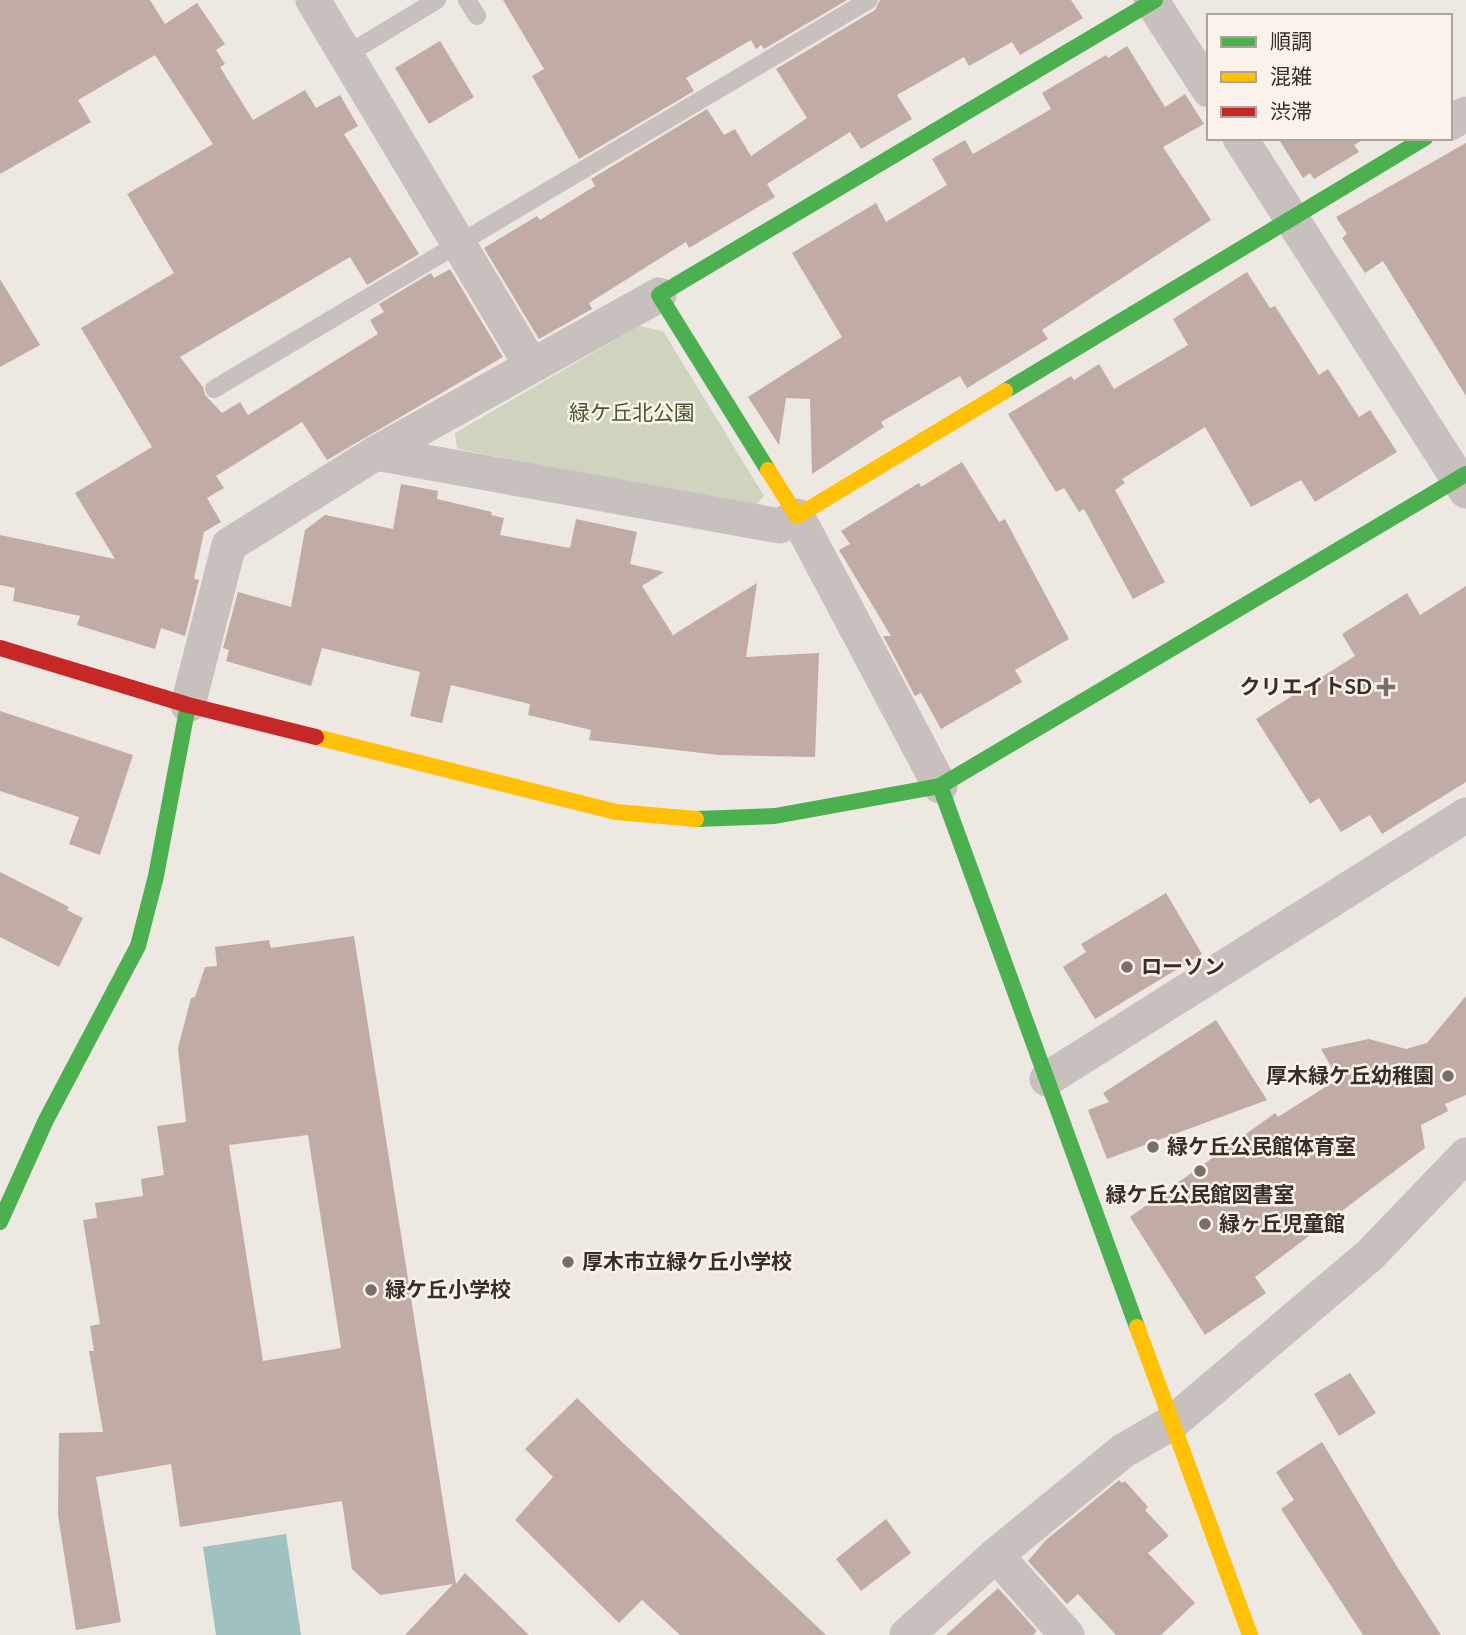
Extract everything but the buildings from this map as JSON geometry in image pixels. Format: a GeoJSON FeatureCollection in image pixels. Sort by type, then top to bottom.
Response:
{"type":"FeatureCollection","features":[{"type":"Feature","properties":{"kind":"street"},"geometry":{"type":"LineString","coordinates":[[313,0],[531,365]]}},
{"type":"Feature","properties":{"kind":"street"},"geometry":{"type":"LineString","coordinates":[[0,1222],[46,1120],[138,946],[156,876],[188,705],[229,545],[376,453],[659,295],[1153,1],[1207,86]]}},
{"type":"Feature","properties":{"kind":"street"},"geometry":{"type":"LineString","coordinates":[[0,648],[188,705],[616,812],[695,819],[775,816],[940,786],[1463,481],[1241,140]]}},
{"type":"Feature","properties":{"kind":"street"},"geometry":{"type":"LineString","coordinates":[[376,453],[780,526],[1422,140]]}},
{"type":"Feature","properties":{"kind":"street"},"geometry":{"type":"LineString","coordinates":[[659,295],[797,516],[940,786],[1250,1635]]}},
{"type":"Feature","properties":{"kind":"street"},"geometry":{"type":"LineString","coordinates":[[1047,1079],[1466,815]]}},
{"type":"Feature","properties":{"kind":"street"},"geometry":{"type":"LineString","coordinates":[[907,1635],[996,1555],[1123,1451],[1173,1422],[1370,1255],[1466,1156]]}},
{"type":"Feature","properties":{"kind":"street"},"geometry":{"type":"LineString","coordinates":[[996,1555],[1067,1635]]}},
{"type":"Feature","properties":{"kind":"lane"},"geometry":{"type":"LineString","coordinates":[[346,55],[437,0]]}},
{"type":"Feature","properties":{"kind":"lane"},"geometry":{"type":"LineString","coordinates":[[467,0],[477,16]]}},
{"type":"Feature","properties":{"kind":"lane"},"geometry":{"type":"LineString","coordinates":[[214,389],[869,0]]}},
{"type":"Feature","properties":{"kind":"green space","name":"緑ケ丘北公園"},"geometry":{"type":"Polygon","coordinates":[[[639,326],[663,331],[764,496],[754,508],[457,449],[455,433],[639,326]]]}},
{"type":"Feature","properties":{"kind":"water"},"geometry":{"type":"Polygon","coordinates":[[[286,1534],[301,1635],[216,1635],[203,1547],[286,1534]]]}},
{"type":"Feature","properties":{"kind":"traffic: fast"},"geometry":{"type":"LineString","coordinates":[[768,470],[659,295],[1155,0]]}},
{"type":"Feature","properties":{"kind":"traffic: fast"},"geometry":{"type":"LineString","coordinates":[[1005,391],[1422,140]]}},
{"type":"Feature","properties":{"kind":"traffic: fast"},"geometry":{"type":"LineString","coordinates":[[696,819],[775,816],[940,786],[1466,474]]}},
{"type":"Feature","properties":{"kind":"traffic: fast"},"geometry":{"type":"LineString","coordinates":[[0,1222],[46,1120],[138,946],[156,876],[188,705]]}},
{"type":"Feature","properties":{"kind":"traffic: fast"},"geometry":{"type":"LineString","coordinates":[[940,786],[1137,1327]]}},
{"type":"Feature","properties":{"kind":"traffic: slow"},"geometry":{"type":"LineString","coordinates":[[768,470],[797,516],[1005,391]]}},
{"type":"Feature","properties":{"kind":"traffic: slow"},"geometry":{"type":"LineString","coordinates":[[316,737],[616,812],[696,819]]}},
{"type":"Feature","properties":{"kind":"traffic: slow"},"geometry":{"type":"LineString","coordinates":[[1137,1327],[1250,1635]]}},
{"type":"Feature","properties":{"kind":"traffic: jam"},"geometry":{"type":"LineString","coordinates":[[0,648],[188,705],[316,737]]}},
{"type":"Feature","properties":{"kind":"place","name":"クリエイトSD"},"geometry":{"type":"Point","coordinates":[1386,687]}},
{"type":"Feature","properties":{"kind":"place","name":"ローソン"},"geometry":{"type":"Point","coordinates":[1127,967]}},
{"type":"Feature","properties":{"kind":"place","name":"厚木緑ケ丘幼稚園"},"geometry":{"type":"Point","coordinates":[1448,1076]}},
{"type":"Feature","properties":{"kind":"place","name":"緑ケ丘公民館体育室"},"geometry":{"type":"Point","coordinates":[1153,1147]}},
{"type":"Feature","properties":{"kind":"place","name":"緑ケ丘公民館図書室"},"geometry":{"type":"Point","coordinates":[1200,1171]}},
{"type":"Feature","properties":{"kind":"place","name":"緑ヶ丘児童館"},"geometry":{"type":"Point","coordinates":[1205,1224]}},
{"type":"Feature","properties":{"kind":"place","name":"厚木市立緑ケ丘小学校"},"geometry":{"type":"Point","coordinates":[568,1262]}},
{"type":"Feature","properties":{"kind":"place","name":"緑ケ丘小学校"},"geometry":{"type":"Point","coordinates":[371,1290]}}]}
